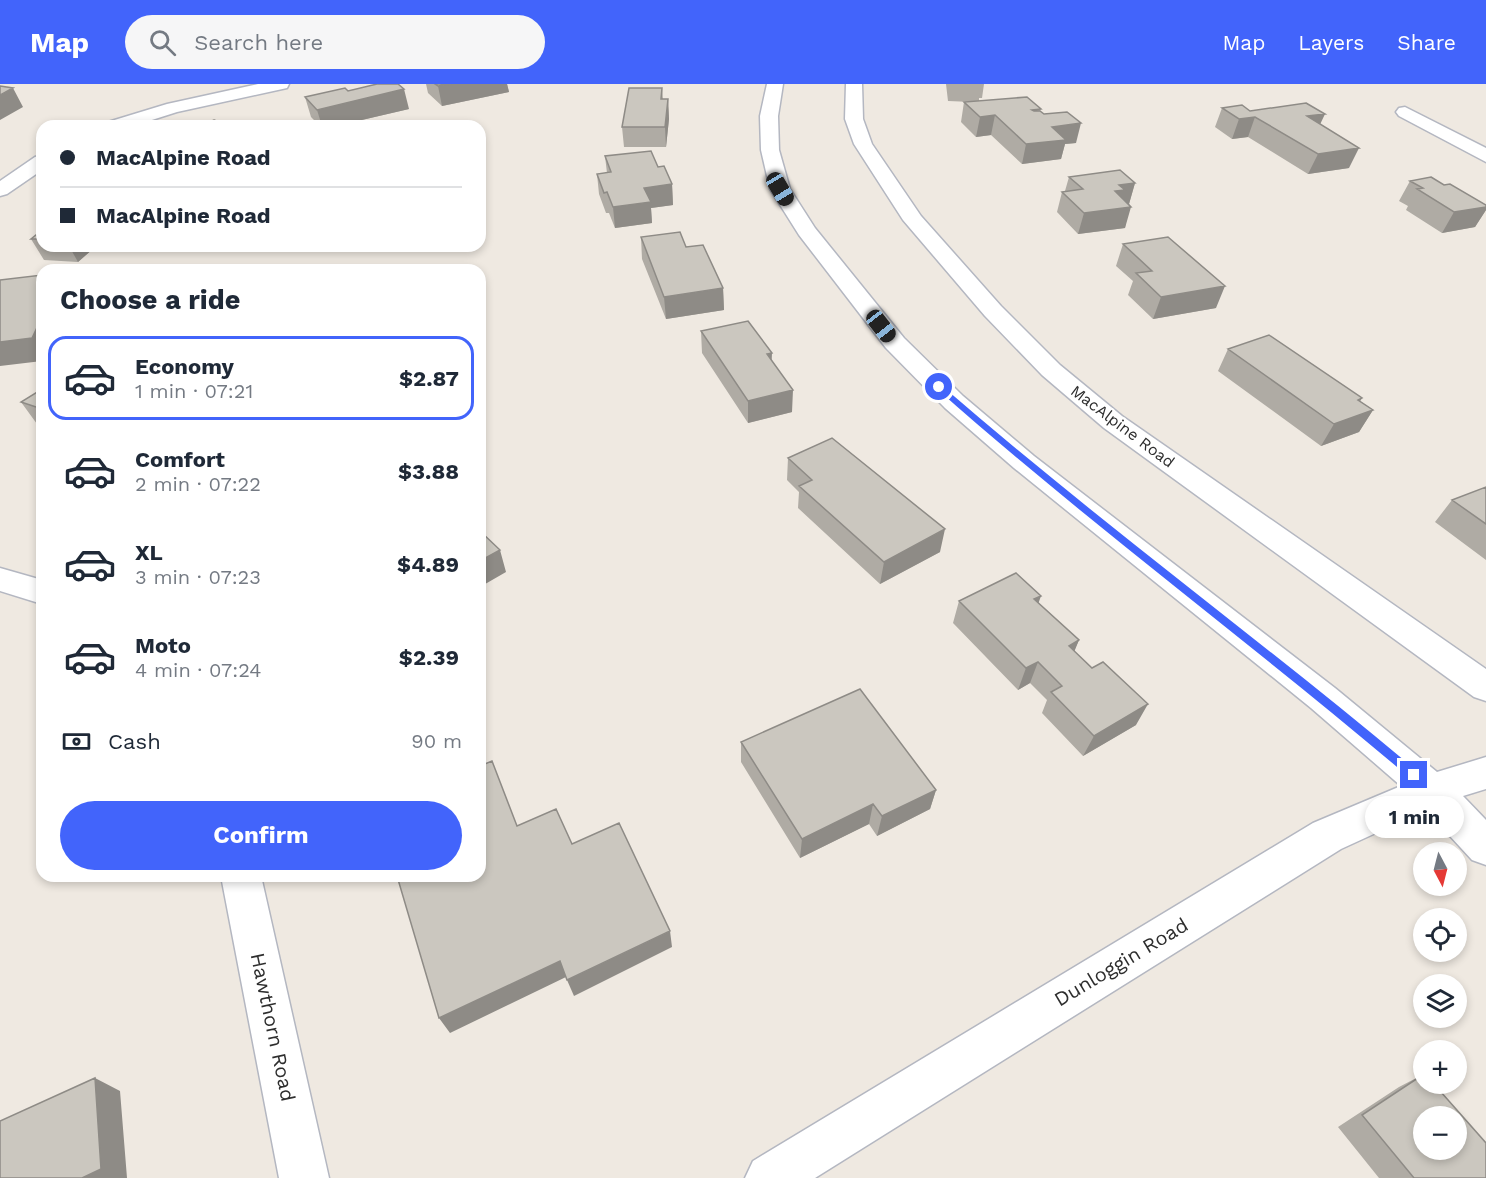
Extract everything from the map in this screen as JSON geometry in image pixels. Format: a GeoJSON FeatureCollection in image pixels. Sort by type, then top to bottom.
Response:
{"type":"FeatureCollection","features":[{"type":"Feature","properties":{"kind":"street"},"geometry":{"type":"LineString","coordinates":[[134,120],[173,108],[281,84]]}},
{"type":"Feature","properties":{"kind":"street"},"geometry":{"type":"LineString","coordinates":[[775,84],[769,116],[770,139],[780,189],[806,231],[895,343],[954,402],[1024,462],[1323,698],[1432,790],[1486,847]]}},
{"type":"Feature","properties":{"kind":"street","name":"MacAlpine Road"},"geometry":{"type":"LineString","coordinates":[[854,84],[854,119],[863,144],[913,220],[993,311],[1051,370],[1113,422],[1486,687]]}},
{"type":"Feature","properties":{"kind":"street"},"geometry":{"type":"LineString","coordinates":[[1405,112],[1486,156]]}},
{"type":"Feature","properties":{"kind":"street"},"geometry":{"type":"LineString","coordinates":[[0,190],[36,165]]}},
{"type":"Feature","properties":{"kind":"street"},"geometry":{"type":"LineString","coordinates":[[0,579],[36,590]]}},
{"type":"Feature","properties":{"kind":"street","name":"Dunloggin Road"},"geometry":{"type":"LineString","coordinates":[[770,1178],[1327,836],[1432,790],[1486,773]]}},
{"type":"Feature","properties":{"kind":"street","name":"Hawthorn Road"},"geometry":{"type":"LineString","coordinates":[[242,882],[304,1178]]}},
{"type":"Feature","properties":{"kind":"building"},"geometry":{"type":"Polygon","coordinates":[[[377,84],[398,84],[404,89],[317,110],[305,97],[345,88],[348,91],[377,84]]]}},
{"type":"Feature","properties":{"kind":"building"},"geometry":{"type":"Polygon","coordinates":[[[0,86],[13,88],[0,95],[0,86]]]}},
{"type":"Feature","properties":{"kind":"building"},"geometry":{"type":"Polygon","coordinates":[[[629,88],[662,88],[661,99],[668,99],[665,127],[622,127],[629,88]]]}},
{"type":"Feature","properties":{"kind":"building"},"geometry":{"type":"Polygon","coordinates":[[[1027,97],[1041,109],[1032,110],[1034,111],[1044,114],[1067,112],[1081,123],[1052,127],[1066,140],[1026,144],[995,115],[980,117],[964,102],[1027,97]]]}},
{"type":"Feature","properties":{"kind":"building"},"geometry":{"type":"Polygon","coordinates":[[[1306,103],[1325,114],[1307,116],[1359,148],[1318,154],[1255,117],[1239,119],[1222,108],[1242,105],[1250,111],[1306,103]]]}},
{"type":"Feature","properties":{"kind":"building"},"geometry":{"type":"Polygon","coordinates":[[[651,151],[658,167],[664,166],[672,184],[644,188],[651,202],[613,207],[607,192],[604,193],[597,174],[611,172],[605,156],[651,151]]]}},
{"type":"Feature","properties":{"kind":"building"},"geometry":{"type":"Polygon","coordinates":[[[1120,170],[1135,183],[1119,185],[1125,190],[1115,191],[1131,207],[1084,213],[1062,192],[1083,189],[1069,177],[1120,170]]]}},
{"type":"Feature","properties":{"kind":"building"},"geometry":{"type":"Polygon","coordinates":[[[1431,177],[1444,185],[1450,184],[1486,207],[1454,212],[1417,189],[1423,188],[1410,181],[1431,177]]]}},
{"type":"Feature","properties":{"kind":"building"},"geometry":{"type":"Polygon","coordinates":[[[680,232],[686,247],[703,245],[723,288],[664,297],[641,237],[680,232]]]}},
{"type":"Feature","properties":{"kind":"building"},"geometry":{"type":"Polygon","coordinates":[[[1168,237],[1225,286],[1161,297],[1136,273],[1152,271],[1123,244],[1168,237]]]}},
{"type":"Feature","properties":{"kind":"building"},"geometry":{"type":"Polygon","coordinates":[[[36,276],[36,330],[32,338],[0,342],[0,280],[36,276]]]}},
{"type":"Feature","properties":{"kind":"building"},"geometry":{"type":"Polygon","coordinates":[[[748,321],[772,353],[767,354],[793,390],[748,401],[701,331],[748,321]]]}},
{"type":"Feature","properties":{"kind":"building"},"geometry":{"type":"Polygon","coordinates":[[[1269,335],[1362,398],[1358,400],[1373,410],[1334,424],[1228,349],[1269,335]]]}},
{"type":"Feature","properties":{"kind":"building"},"geometry":{"type":"Polygon","coordinates":[[[36,393],[36,407],[21,402],[36,393]]]}},
{"type":"Feature","properties":{"kind":"building"},"geometry":{"type":"Polygon","coordinates":[[[832,438],[945,529],[884,562],[799,486],[812,480],[788,458],[832,438]]]}},
{"type":"Feature","properties":{"kind":"building"},"geometry":{"type":"Polygon","coordinates":[[[1486,487],[1486,524],[1452,500],[1486,487]]]}},
{"type":"Feature","properties":{"kind":"building"},"geometry":{"type":"Polygon","coordinates":[[[486,537],[500,550],[486,558],[486,537]]]}},
{"type":"Feature","properties":{"kind":"building"},"geometry":{"type":"Polygon","coordinates":[[[1016,573],[1041,596],[1034,599],[1079,640],[1069,646],[1092,668],[1103,662],[1148,704],[1094,736],[1051,692],[1062,686],[1038,662],[1026,668],[959,601],[1016,573]]]}},
{"type":"Feature","properties":{"kind":"building"},"geometry":{"type":"Polygon","coordinates":[[[860,689],[936,790],[882,816],[873,804],[802,839],[741,742],[860,689]]]}},
{"type":"Feature","properties":{"kind":"building"},"geometry":{"type":"Polygon","coordinates":[[[492,761],[517,826],[556,809],[572,844],[619,823],[670,931],[567,980],[560,961],[439,1018],[399,882],[486,882],[486,764],[492,761]]]}},
{"type":"Feature","properties":{"kind":"building"},"geometry":{"type":"Polygon","coordinates":[[[95,1078],[101,1169],[82,1178],[0,1178],[0,1121],[95,1078]]]}},
{"type":"Feature","properties":{"kind":"building"},"geometry":{"type":"Polygon","coordinates":[[[1413,1081],[1413,1094],[1443,1094],[1453,1106],[1413,1106],[1413,1160],[1467,1160],[1467,1121],[1486,1143],[1486,1178],[1414,1178],[1362,1115],[1413,1081]]]}},
{"type":"Feature","properties":{"kind":"route"},"geometry":{"type":"LineString","coordinates":[[939,387],[1024,462],[1323,698],[1414,775]]}}]}
